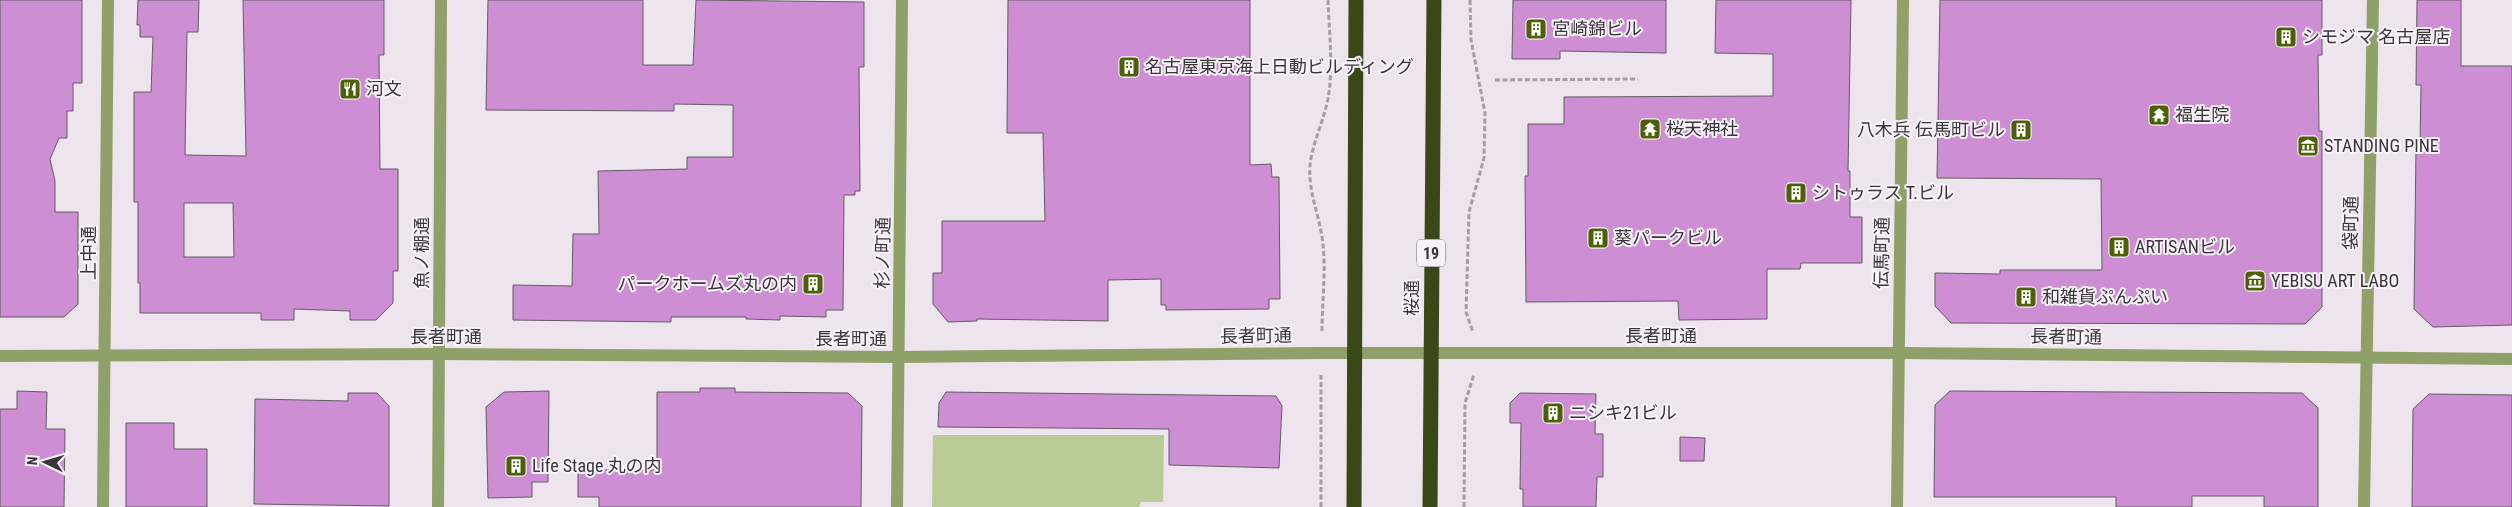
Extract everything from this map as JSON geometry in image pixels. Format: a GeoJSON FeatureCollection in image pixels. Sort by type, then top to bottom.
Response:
{"type":"FeatureCollection","features":[{"type":"Feature","properties":{"kind":"highway"},"geometry":{"type":"LineString","coordinates":[[1354,507],[1356,0]]}},
{"type":"Feature","properties":{"kind":"highway","name":"桜通"},"geometry":{"type":"LineString","coordinates":[[1430,507],[1434,0]]}},
{"type":"Feature","properties":{"kind":"street","name":"上中通"},"geometry":{"type":"LineString","coordinates":[[103,507],[106,356],[108,0]]}},
{"type":"Feature","properties":{"kind":"street","name":"魚ノ棚通"},"geometry":{"type":"LineString","coordinates":[[438,507],[441,0]]}},
{"type":"Feature","properties":{"kind":"street","name":"杉ノ町通"},"geometry":{"type":"LineString","coordinates":[[898,507],[902,0]]}},
{"type":"Feature","properties":{"kind":"street","name":"伝馬町通"},"geometry":{"type":"LineString","coordinates":[[1897,507],[1903,0]]}},
{"type":"Feature","properties":{"kind":"street","name":"袋町通"},"geometry":{"type":"LineString","coordinates":[[2364,507],[2373,0]]}},
{"type":"Feature","properties":{"kind":"street","name":"長者町通"},"geometry":{"type":"LineString","coordinates":[[0,356],[439,354],[899,357],[1321,353],[1899,353],[2512,359]]}},
{"type":"Feature","properties":{"kind":"path"},"geometry":{"type":"LineString","coordinates":[[1321,507],[1323,247],[1319,217],[1310,193],[1310,165],[1315,142],[1325,116],[1330,89],[1328,0]]}},
{"type":"Feature","properties":{"kind":"path"},"geometry":{"type":"LineString","coordinates":[[1464,507],[1465,403],[1478,353],[1474,333],[1466,312],[1469,212],[1484,158],[1484,113],[1471,40],[1470,0]]}},
{"type":"Feature","properties":{"kind":"path"},"geometry":{"type":"LineString","coordinates":[[1495,80],[1638,79]]}},
{"type":"Feature","properties":{"kind":"green space"},"geometry":{"type":"Polygon","coordinates":[[[933,435],[1164,435],[1163,502],[1141,502],[1139,507],[932,507],[933,435]]]}},
{"type":"Feature","properties":{"kind":"building"},"geometry":{"type":"Polygon","coordinates":[[[0,0],[82,0],[82,83],[73,83],[73,111],[67,111],[67,138],[59,138],[50,159],[55,181],[55,212],[78,212],[78,304],[64,317],[0,317],[0,0]]]}},
{"type":"Feature","properties":{"kind":"building"},"geometry":{"type":"Polygon","coordinates":[[[138,0],[199,0],[198,32],[187,32],[185,155],[246,156],[243,0],[384,0],[384,55],[379,55],[380,169],[398,169],[398,271],[393,271],[393,303],[376,320],[350,320],[350,311],[294,309],[294,320],[261,320],[261,313],[140,313],[138,202],[134,202],[134,92],[151,92],[153,37],[140,37],[140,25],[137,25],[138,0]],[[184,203],[184,257],[234,257],[233,203],[184,203]]]}},
{"type":"Feature","properties":{"kind":"building"},"geometry":{"type":"Polygon","coordinates":[[[488,0],[643,0],[643,65],[693,65],[696,0],[864,2],[864,67],[859,67],[860,191],[855,191],[855,195],[844,195],[843,310],[826,310],[826,317],[780,316],[780,320],[746,319],[746,317],[671,317],[671,322],[513,320],[513,285],[572,286],[573,234],[599,234],[598,171],[687,169],[687,157],[733,157],[733,105],[674,104],[674,111],[486,110],[488,0]]]}},
{"type":"Feature","properties":{"kind":"building"},"geometry":{"type":"Polygon","coordinates":[[[1008,0],[1250,0],[1250,165],[1271,164],[1272,177],[1279,177],[1280,299],[1269,299],[1269,309],[1166,310],[1166,305],[1161,305],[1161,279],[1108,280],[1108,321],[977,319],[977,321],[948,322],[933,304],[933,273],[942,273],[942,221],[1045,221],[1043,133],[1007,133],[1008,0]]]}},
{"type":"Feature","properties":{"kind":"building"},"geometry":{"type":"Polygon","coordinates":[[[1513,0],[1666,0],[1666,53],[1560,51],[1560,59],[1512,59],[1513,0]]]}},
{"type":"Feature","properties":{"kind":"building"},"geometry":{"type":"Polygon","coordinates":[[[1716,0],[1851,0],[1848,171],[1850,171],[1850,217],[1862,217],[1862,263],[1801,263],[1800,269],[1767,269],[1767,319],[1679,320],[1678,301],[1526,302],[1525,176],[1528,176],[1528,124],[1564,124],[1564,97],[1773,96],[1773,54],[1715,53],[1716,0]]]}},
{"type":"Feature","properties":{"kind":"building"},"geometry":{"type":"Polygon","coordinates":[[[1940,0],[2322,0],[2322,55],[2318,55],[2319,131],[2322,131],[2322,307],[2305,324],[1951,323],[1935,306],[1935,273],[2000,274],[2000,270],[2102,270],[2101,179],[1937,178],[1940,0]]]}},
{"type":"Feature","properties":{"kind":"building"},"geometry":{"type":"Polygon","coordinates":[[[2417,0],[2461,0],[2461,66],[2512,66],[2512,325],[2433,327],[2414,309],[2416,147],[2420,147],[2421,85],[2416,85],[2417,0]]]}},
{"type":"Feature","properties":{"kind":"building"},"geometry":{"type":"Polygon","coordinates":[[[700,388],[735,388],[735,392],[848,393],[862,406],[861,507],[599,507],[599,497],[578,497],[578,470],[657,470],[657,392],[700,392],[700,388]]]}},
{"type":"Feature","properties":{"kind":"building"},"geometry":{"type":"Polygon","coordinates":[[[17,391],[47,392],[46,429],[65,429],[64,507],[0,507],[0,409],[17,409],[17,391]]]}},
{"type":"Feature","properties":{"kind":"building"},"geometry":{"type":"Polygon","coordinates":[[[549,391],[548,482],[532,482],[532,497],[488,498],[486,407],[504,392],[549,391]]]}},
{"type":"Feature","properties":{"kind":"building"},"geometry":{"type":"Polygon","coordinates":[[[1950,391],[2302,393],[2318,408],[2318,507],[2264,507],[2264,496],[2192,496],[2192,507],[2116,507],[2116,497],[1934,497],[1935,405],[1950,391]]]}},
{"type":"Feature","properties":{"kind":"building"},"geometry":{"type":"Polygon","coordinates":[[[946,392],[1276,396],[1282,406],[1279,468],[1169,465],[1169,429],[938,427],[939,403],[946,392]]]}},
{"type":"Feature","properties":{"kind":"building"},"geometry":{"type":"Polygon","coordinates":[[[348,393],[377,393],[389,406],[389,506],[254,504],[255,399],[348,401],[348,393]]]}},
{"type":"Feature","properties":{"kind":"building"},"geometry":{"type":"Polygon","coordinates":[[[1520,393],[1596,394],[1595,434],[1603,434],[1603,477],[1597,477],[1596,507],[1523,507],[1523,489],[1520,489],[1521,423],[1510,423],[1510,403],[1520,393]]]}},
{"type":"Feature","properties":{"kind":"building"},"geometry":{"type":"Polygon","coordinates":[[[2429,394],[2512,395],[2512,507],[2412,507],[2413,409],[2429,394]]]}},
{"type":"Feature","properties":{"kind":"building"},"geometry":{"type":"Polygon","coordinates":[[[126,423],[174,423],[174,449],[207,449],[207,507],[126,507],[126,423]]]}},
{"type":"Feature","properties":{"kind":"building"},"geometry":{"type":"Polygon","coordinates":[[[1680,437],[1705,438],[1704,461],[1680,461],[1680,437]]]}},
{"type":"Feature","properties":{"kind":"place","name":"宮崎錦ビル"},"geometry":{"type":"Point","coordinates":[1536,29]}},
{"type":"Feature","properties":{"kind":"place","name":"シモジマ 名古屋店"},"geometry":{"type":"Point","coordinates":[2286,37]}},
{"type":"Feature","properties":{"kind":"place","name":"名古屋東京海上日動ビルディング"},"geometry":{"type":"Point","coordinates":[1129,67]}},
{"type":"Feature","properties":{"kind":"place","name":"河文"},"geometry":{"type":"Point","coordinates":[350,89]}},
{"type":"Feature","properties":{"kind":"place","name":"福生院"},"geometry":{"type":"Point","coordinates":[2159,115]}},
{"type":"Feature","properties":{"kind":"place","name":"桜天神社"},"geometry":{"type":"Point","coordinates":[1650,129]}},
{"type":"Feature","properties":{"kind":"place","name":"八木兵 伝馬町ビル"},"geometry":{"type":"Point","coordinates":[2021,130]}},
{"type":"Feature","properties":{"kind":"place","name":"STANDING PINE"},"geometry":{"type":"Point","coordinates":[2308,146]}},
{"type":"Feature","properties":{"kind":"place","name":"シトゥラス T.ビル"},"geometry":{"type":"Point","coordinates":[1796,193]}},
{"type":"Feature","properties":{"kind":"place","name":"葵パークビル"},"geometry":{"type":"Point","coordinates":[1598,238]}},
{"type":"Feature","properties":{"kind":"place","name":"ARTISANビル"},"geometry":{"type":"Point","coordinates":[2119,247]}},
{"type":"Feature","properties":{"kind":"place","name":"YEBISU ART LABO"},"geometry":{"type":"Point","coordinates":[2255,281]}},
{"type":"Feature","properties":{"kind":"place","name":"パークホームズ丸の内"},"geometry":{"type":"Point","coordinates":[813,284]}},
{"type":"Feature","properties":{"kind":"place","name":"和雑貨ぷんぷい"},"geometry":{"type":"Point","coordinates":[2026,297]}},
{"type":"Feature","properties":{"kind":"place","name":"ニシキ21ビル"},"geometry":{"type":"Point","coordinates":[1553,413]}},
{"type":"Feature","properties":{"kind":"place","name":"Life Stage 丸の内"},"geometry":{"type":"Point","coordinates":[516,466]}}]}
